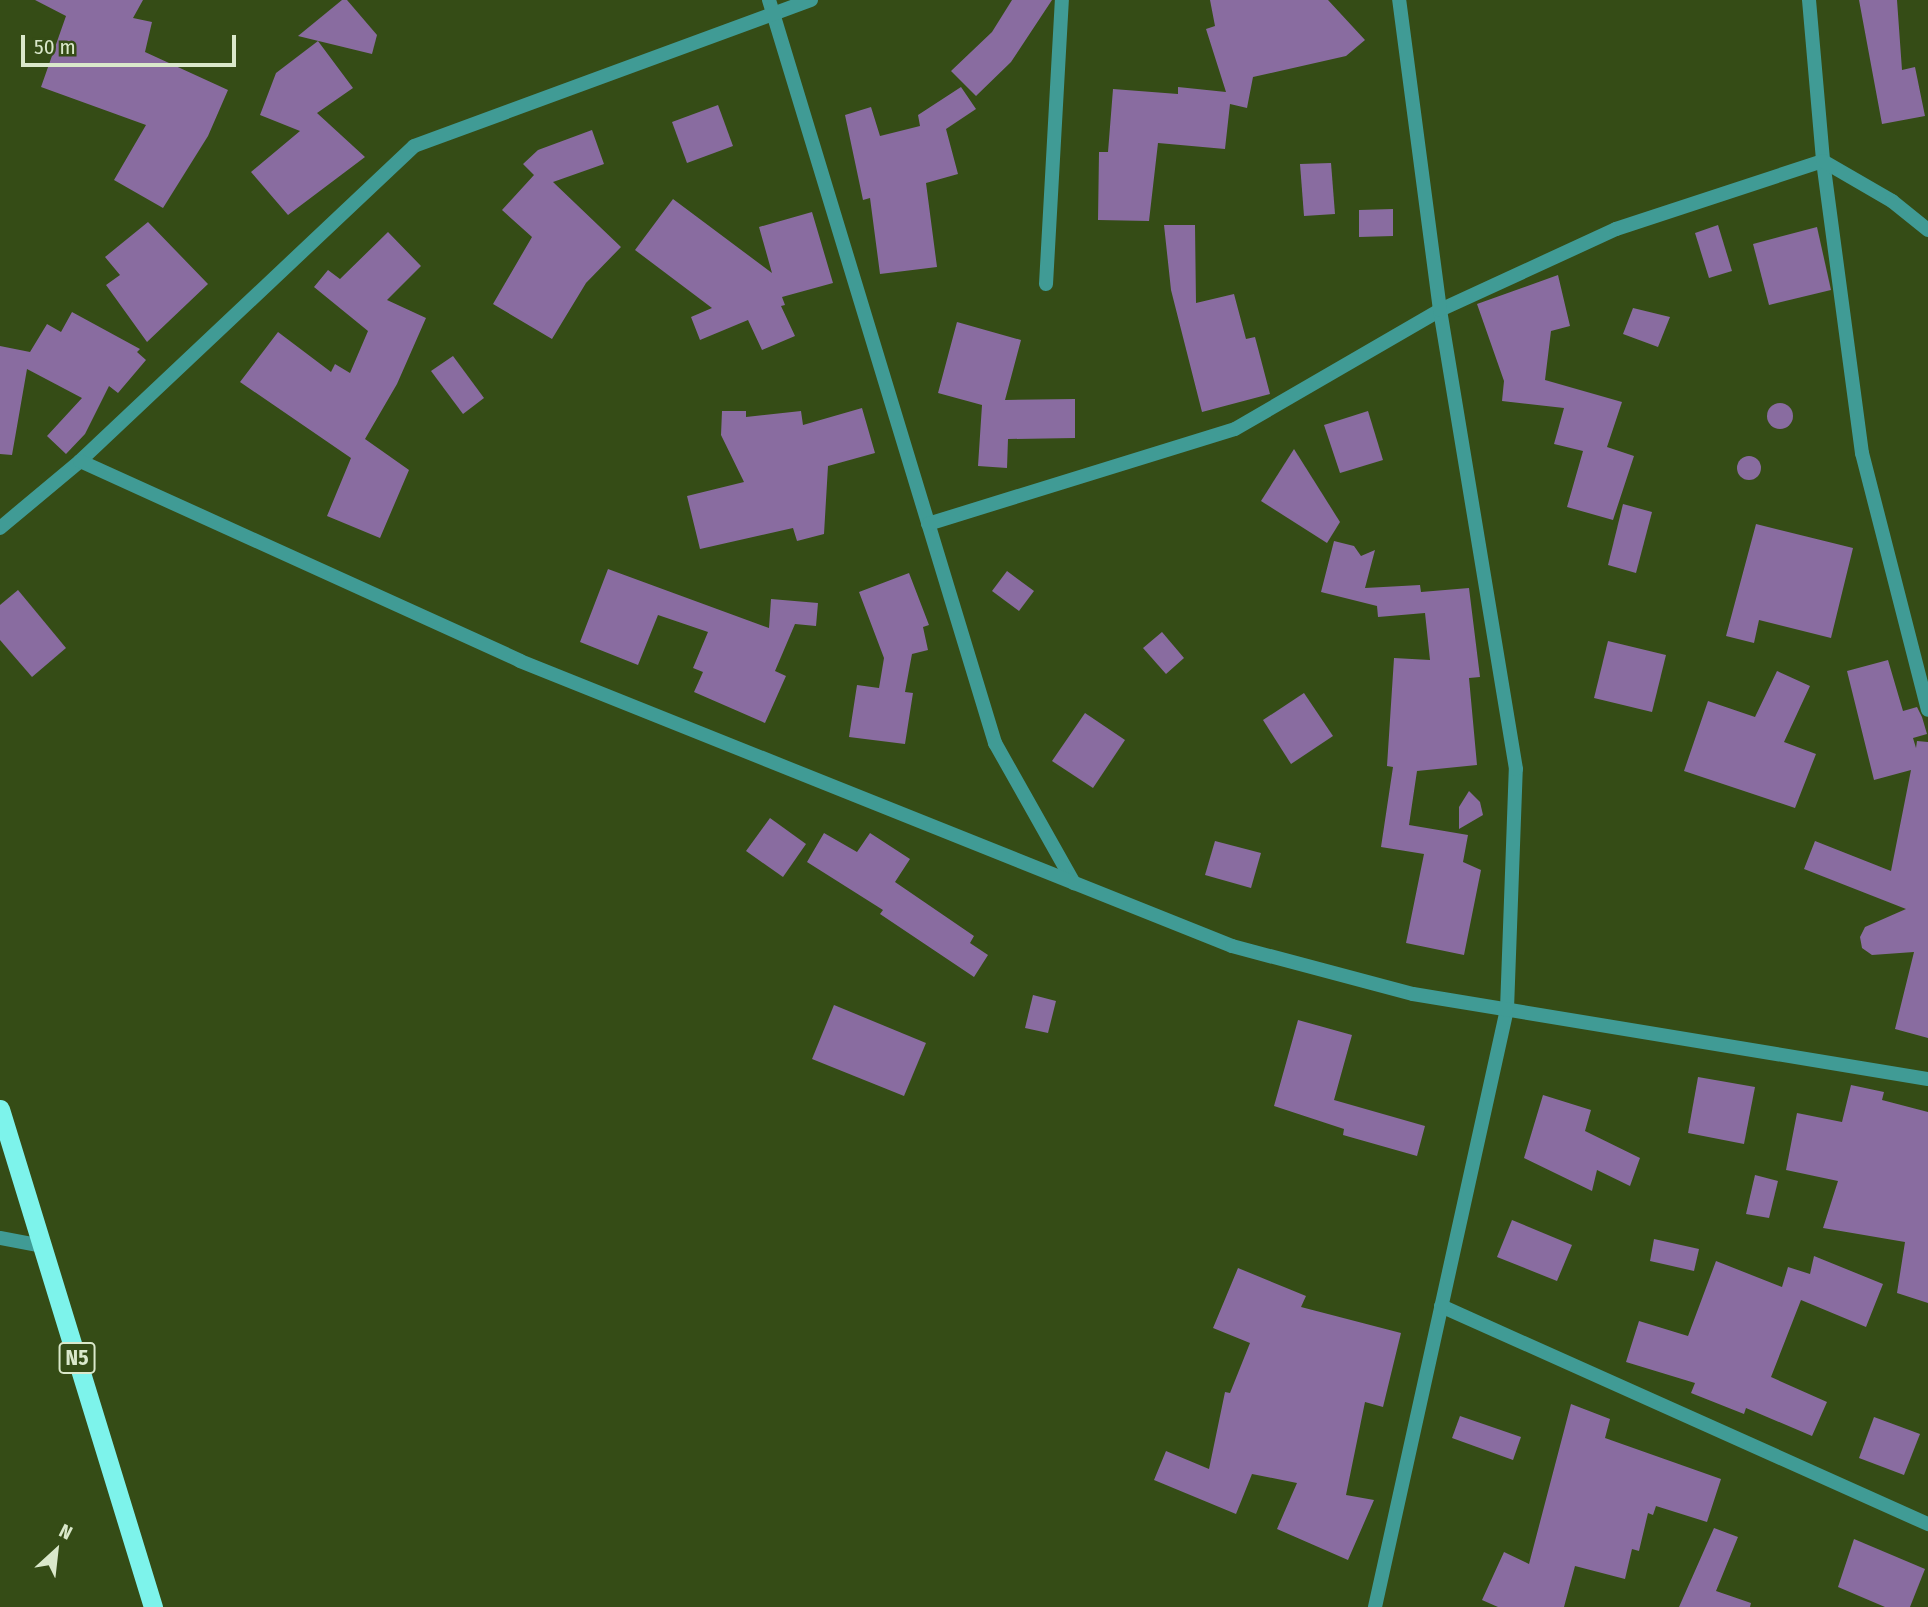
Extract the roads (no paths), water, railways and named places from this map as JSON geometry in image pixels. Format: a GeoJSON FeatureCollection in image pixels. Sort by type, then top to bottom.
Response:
{"type":"FeatureCollection","features":[{"type":"Feature","properties":{"kind":"highway","name":"N5"},"geometry":{"type":"LineString","coordinates":[[0,1109],[153,1607]]}},
{"type":"Feature","properties":{"kind":"street"},"geometry":{"type":"LineString","coordinates":[[0,528],[80,461],[414,146],[771,7],[811,0]]}},
{"type":"Feature","properties":{"kind":"street"},"geometry":{"type":"LineString","coordinates":[[1046,284],[1062,0]]}},
{"type":"Feature","properties":{"kind":"street"},"geometry":{"type":"LineString","coordinates":[[1375,1607],[1507,1009],[1516,769],[1440,310],[1399,0]]}},
{"type":"Feature","properties":{"kind":"street"},"geometry":{"type":"LineString","coordinates":[[1809,0],[1824,161],[1862,453],[1928,710]]}},
{"type":"Feature","properties":{"kind":"street"},"geometry":{"type":"LineString","coordinates":[[771,7],[995,743],[1074,883]]}},
{"type":"Feature","properties":{"kind":"street"},"geometry":{"type":"LineString","coordinates":[[928,524],[1235,429],[1440,310],[1616,229],[1824,161],[1892,201],[1928,230]]}},
{"type":"Feature","properties":{"kind":"street"},"geometry":{"type":"LineString","coordinates":[[80,461],[520,661],[1232,946],[1413,994],[1928,1079]]}},
{"type":"Feature","properties":{"kind":"street"},"geometry":{"type":"LineString","coordinates":[[0,1238],[43,1246]]}},
{"type":"Feature","properties":{"kind":"street"},"geometry":{"type":"LineString","coordinates":[[1441,1306],[1928,1524]]}}]}
